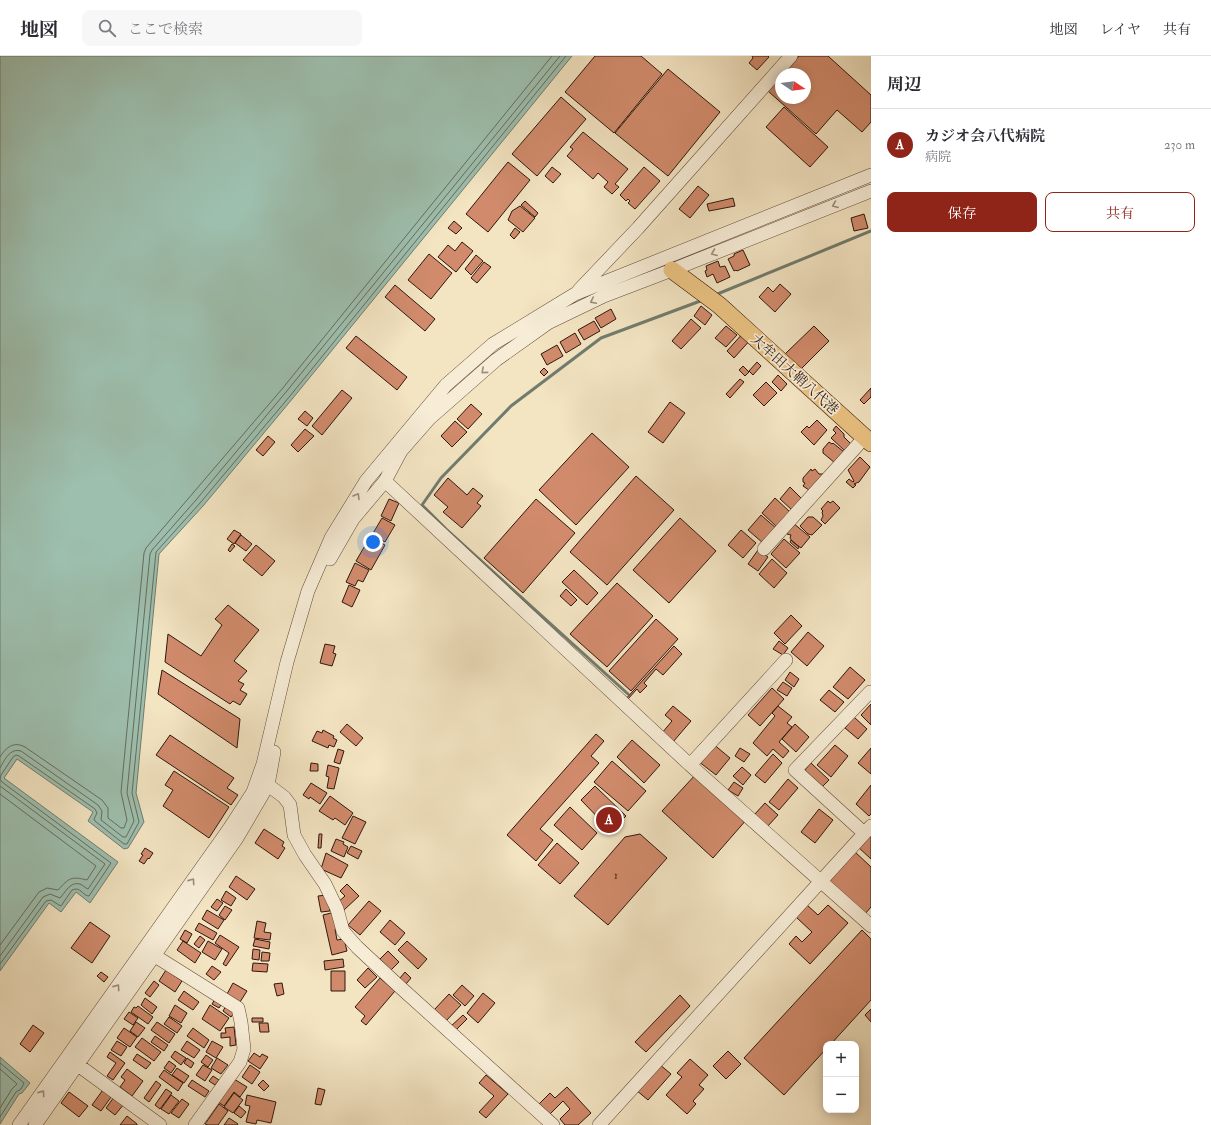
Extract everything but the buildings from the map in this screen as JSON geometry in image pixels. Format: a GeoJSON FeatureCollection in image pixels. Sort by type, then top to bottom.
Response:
{"type":"FeatureCollection","features":[{"type":"Feature","properties":{"kind":"main road","name":"大牟田大鞘八代港"},"geometry":{"type":"LineString","coordinates":[[672,270],[719,305],[868,440]]}},
{"type":"Feature","properties":{"kind":"street"},"geometry":{"type":"LineString","coordinates":[[548,323],[638,228],[791,56]]}},
{"type":"Feature","properties":{"kind":"street"},"geometry":{"type":"LineString","coordinates":[[19,1125],[229,829],[253,792],[263,764],[287,662],[308,591],[331,538],[366,481],[446,384],[493,344],[575,294],[871,175]]}},
{"type":"Feature","properties":{"kind":"street"},"geometry":{"type":"LineString","coordinates":[[34,1125],[78,1065],[237,838],[268,785],[275,743],[294,657],[309,608],[328,561],[353,519],[385,481],[402,451],[430,418],[496,360],[548,323],[604,296],[871,191]]}},
{"type":"Feature","properties":{"kind":"street"},"geometry":{"type":"LineString","coordinates":[[764,549],[868,440]]}},
{"type":"Feature","properties":{"kind":"street"},"geometry":{"type":"LineString","coordinates":[[385,481],[690,765],[871,926]]}},
{"type":"Feature","properties":{"kind":"street"},"geometry":{"type":"LineString","coordinates":[[690,765],[786,660]]}},
{"type":"Feature","properties":{"kind":"street"},"geometry":{"type":"LineString","coordinates":[[600,1125],[868,830],[795,770],[870,692]]}},
{"type":"Feature","properties":{"kind":"street"},"geometry":{"type":"LineString","coordinates":[[268,785],[284,797],[290,804],[294,835],[305,855],[325,884],[337,909],[343,931],[357,947],[394,982],[553,1125]]}},
{"type":"Feature","properties":{"kind":"street"},"geometry":{"type":"LineString","coordinates":[[154,956],[238,1008],[242,1022],[244,1049],[240,1062],[196,1125]]}},
{"type":"Feature","properties":{"kind":"street"},"geometry":{"type":"LineString","coordinates":[[78,1065],[160,1125]]}},
{"type":"Feature","properties":{"kind":"water"},"geometry":{"type":"Polygon","coordinates":[[[0,56],[572,56],[293,398],[203,506],[159,554],[136,793],[144,822],[128,848],[124,849],[88,821],[93,812],[17,759],[4,778],[118,862],[90,903],[76,892],[61,912],[49,903],[0,971],[0,56]]]}},
{"type":"Feature","properties":{"kind":"water"},"geometry":{"type":"Polygon","coordinates":[[[0,1057],[30,1083],[22,1093],[19,1094],[0,1124],[0,1057]]]}},
{"type":"Feature","properties":{"kind":"waterway"},"geometry":{"type":"LineString","coordinates":[[715,295],[871,231]]}},
{"type":"Feature","properties":{"kind":"waterway"},"geometry":{"type":"LineString","coordinates":[[628,694],[446,529],[422,505],[441,478],[511,406],[601,338],[703,300]]}},
{"type":"Feature","properties":{"kind":"place","name":"カジオ会八代病院"},"geometry":{"type":"Point","coordinates":[609,820]}}]}
